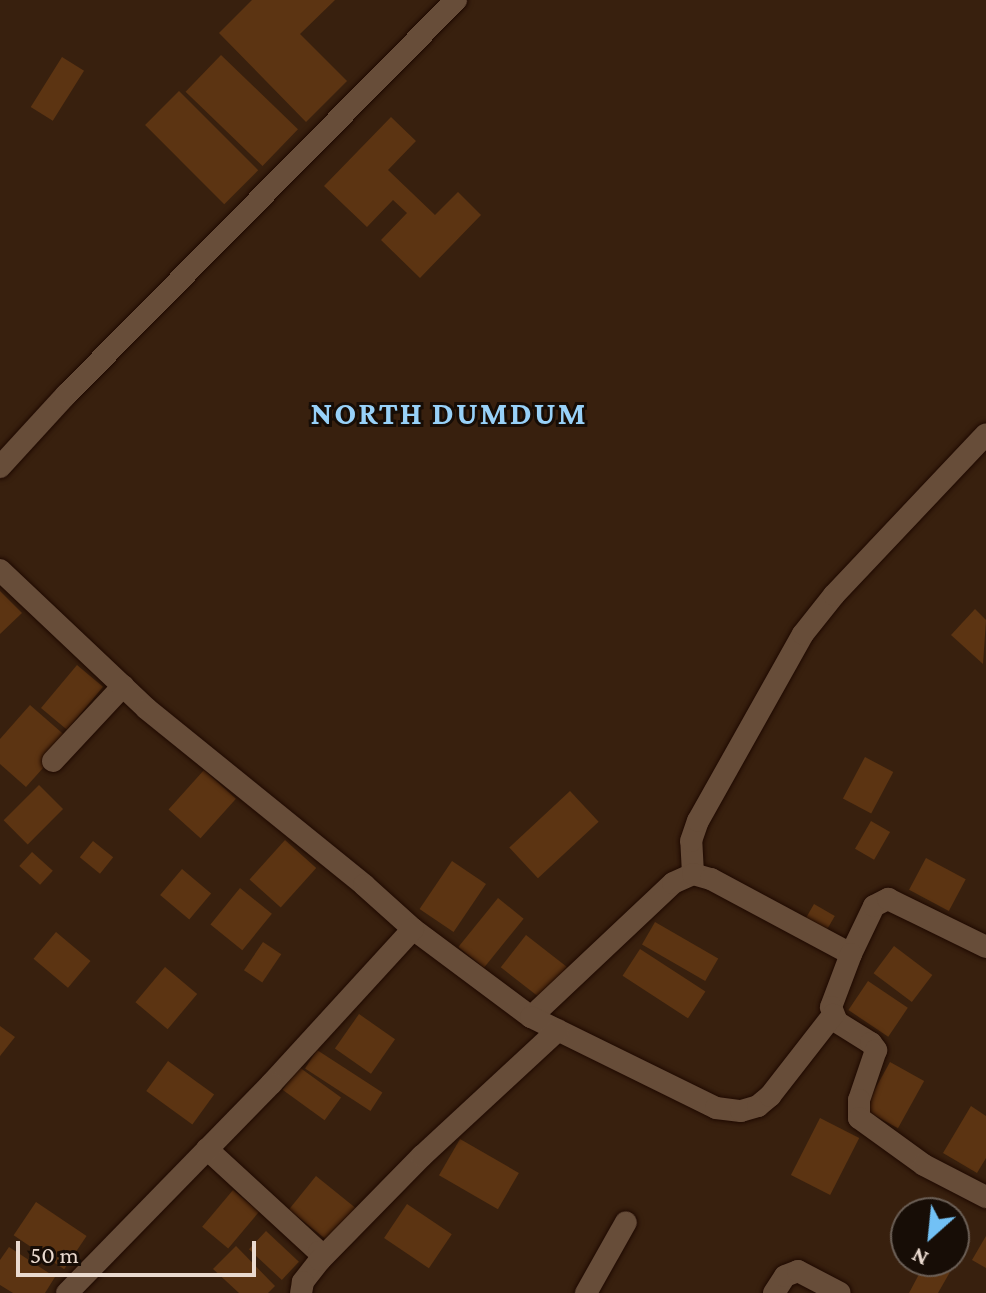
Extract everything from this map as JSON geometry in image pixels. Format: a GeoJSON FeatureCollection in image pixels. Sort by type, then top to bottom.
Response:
{"type":"FeatureCollection","features":[{"type":"Feature","properties":{"kind":"street"},"geometry":{"type":"LineString","coordinates":[[0,467],[66,395],[456,0]]}},
{"type":"Feature","properties":{"kind":"street"},"geometry":{"type":"LineString","coordinates":[[693,874],[691,841],[698,821],[803,634],[834,595],[986,434]]}},
{"type":"Feature","properties":{"kind":"street"},"geometry":{"type":"LineString","coordinates":[[0,570],[123,686],[413,929],[531,1017],[716,1108],[741,1111],[758,1106],[770,1096],[833,1015]]}},
{"type":"Feature","properties":{"kind":"street"},"geometry":{"type":"LineString","coordinates":[[53,761],[123,686]]}},
{"type":"Feature","properties":{"kind":"street"},"geometry":{"type":"LineString","coordinates":[[531,1017],[673,883],[693,874],[711,879],[851,954]]}},
{"type":"Feature","properties":{"kind":"street"},"geometry":{"type":"LineString","coordinates":[[986,947],[888,899],[874,906],[831,1007],[833,1015],[876,1050],[856,1111],[866,1126],[924,1165],[986,1197]]}},
{"type":"Feature","properties":{"kind":"street"},"geometry":{"type":"LineString","coordinates":[[67,1293],[413,929]]}},
{"type":"Feature","properties":{"kind":"street"},"geometry":{"type":"LineString","coordinates":[[298,1289],[320,1260],[422,1156],[558,1030]]}},
{"type":"Feature","properties":{"kind":"street"},"geometry":{"type":"LineString","coordinates":[[207,1149],[313,1244],[320,1260]]}},
{"type":"Feature","properties":{"kind":"street"},"geometry":{"type":"LineString","coordinates":[[586,1293],[626,1222]]}},
{"type":"Feature","properties":{"kind":"street"},"geometry":{"type":"LineString","coordinates":[[774,1293],[785,1276],[798,1271],[840,1293]]}},
{"type":"Feature","properties":{"kind":"building"},"geometry":{"type":"Polygon","coordinates":[[[252,0],[335,0],[300,34],[347,81],[306,122],[219,33],[252,0]]]}},
{"type":"Feature","properties":{"kind":"building"},"geometry":{"type":"Polygon","coordinates":[[[221,55],[298,129],[263,166],[186,92],[221,55]]]}},
{"type":"Feature","properties":{"kind":"building"},"geometry":{"type":"Polygon","coordinates":[[[62,57],[84,71],[53,121],[31,107],[62,57]]]}},
{"type":"Feature","properties":{"kind":"building"},"geometry":{"type":"Polygon","coordinates":[[[179,91],[258,170],[224,204],[145,125],[179,91]]]}},
{"type":"Feature","properties":{"kind":"building"},"geometry":{"type":"Polygon","coordinates":[[[391,117],[416,141],[388,170],[435,215],[458,192],[481,215],[420,278],[381,240],[407,213],[393,200],[367,227],[324,186],[391,117]]]}},
{"type":"Feature","properties":{"kind":"building"},"geometry":{"type":"Polygon","coordinates":[[[0,591],[22,613],[0,634],[0,591]]]}},
{"type":"Feature","properties":{"kind":"building"},"geometry":{"type":"Polygon","coordinates":[[[975,609],[986,620],[983,664],[951,635],[975,609]]]}},
{"type":"Feature","properties":{"kind":"building"},"geometry":{"type":"Polygon","coordinates":[[[77,665],[103,687],[67,730],[41,708],[77,665]]]}},
{"type":"Feature","properties":{"kind":"building"},"geometry":{"type":"Polygon","coordinates":[[[30,705],[69,739],[26,787],[0,764],[0,739],[30,705]]]}},
{"type":"Feature","properties":{"kind":"building"},"geometry":{"type":"Polygon","coordinates":[[[865,757],[893,772],[871,814],[843,798],[865,757]]]}},
{"type":"Feature","properties":{"kind":"building"},"geometry":{"type":"Polygon","coordinates":[[[204,770],[236,799],[200,838],[169,809],[204,770]]]}},
{"type":"Feature","properties":{"kind":"building"},"geometry":{"type":"Polygon","coordinates":[[[39,785],[63,809],[28,844],[4,820],[39,785]]]}},
{"type":"Feature","properties":{"kind":"building"},"geometry":{"type":"Polygon","coordinates":[[[570,791],[599,822],[538,878],[509,848],[570,791]]]}},
{"type":"Feature","properties":{"kind":"building"},"geometry":{"type":"Polygon","coordinates":[[[871,821],[890,832],[874,860],[855,849],[871,821]]]}},
{"type":"Feature","properties":{"kind":"building"},"geometry":{"type":"Polygon","coordinates":[[[285,840],[316,868],[281,907],[250,879],[285,840]]]}},
{"type":"Feature","properties":{"kind":"building"},"geometry":{"type":"Polygon","coordinates":[[[93,841],[113,857],[100,874],[80,857],[93,841]]]}},
{"type":"Feature","properties":{"kind":"building"},"geometry":{"type":"Polygon","coordinates":[[[32,852],[53,871],[40,885],[19,866],[32,852]]]}},
{"type":"Feature","properties":{"kind":"building"},"geometry":{"type":"Polygon","coordinates":[[[926,858],[966,879],[949,911],[909,890],[926,858]]]}},
{"type":"Feature","properties":{"kind":"building"},"geometry":{"type":"Polygon","coordinates":[[[452,861],[486,884],[454,932],[420,909],[452,861]]]}},
{"type":"Feature","properties":{"kind":"building"},"geometry":{"type":"Polygon","coordinates":[[[182,869],[211,893],[189,919],[160,895],[182,869]]]}},
{"type":"Feature","properties":{"kind":"building"},"geometry":{"type":"Polygon","coordinates":[[[240,888],[272,914],[242,950],[210,925],[240,888]]]}},
{"type":"Feature","properties":{"kind":"building"},"geometry":{"type":"Polygon","coordinates":[[[498,898],[524,919],[484,968],[458,947],[498,898]]]}},
{"type":"Feature","properties":{"kind":"building"},"geometry":{"type":"Polygon","coordinates":[[[814,904],[835,916],[826,931],[806,919],[814,904]]]}},
{"type":"Feature","properties":{"kind":"building"},"geometry":{"type":"Polygon","coordinates":[[[655,922],[718,958],[705,981],[642,945],[655,922]]]}},
{"type":"Feature","properties":{"kind":"building"},"geometry":{"type":"Polygon","coordinates":[[[56,932],[90,961],[68,988],[34,959],[56,932]]]}},
{"type":"Feature","properties":{"kind":"building"},"geometry":{"type":"Polygon","coordinates":[[[526,935],[567,967],[542,999],[501,967],[526,935]]]}},
{"type":"Feature","properties":{"kind":"building"},"geometry":{"type":"Polygon","coordinates":[[[263,942],[281,954],[262,982],[244,970],[263,942]]]}},
{"type":"Feature","properties":{"kind":"building"},"geometry":{"type":"Polygon","coordinates":[[[894,946],[932,975],[912,1002],[874,973],[894,946]]]}},
{"type":"Feature","properties":{"kind":"building"},"geometry":{"type":"Polygon","coordinates":[[[640,949],[705,991],[688,1018],[623,976],[640,949]]]}},
{"type":"Feature","properties":{"kind":"building"},"geometry":{"type":"Polygon","coordinates":[[[165,967],[197,994],[168,1029],[135,1002],[165,967]]]}},
{"type":"Feature","properties":{"kind":"building"},"geometry":{"type":"Polygon","coordinates":[[[868,981],[908,1008],[888,1037],[848,1010],[868,981]]]}},
{"type":"Feature","properties":{"kind":"building"},"geometry":{"type":"Polygon","coordinates":[[[359,1014],[395,1039],[371,1074],[335,1048],[359,1014]]]}},
{"type":"Feature","properties":{"kind":"building"},"geometry":{"type":"Polygon","coordinates":[[[0,1026],[15,1037],[0,1056],[0,1026]]]}},
{"type":"Feature","properties":{"kind":"building"},"geometry":{"type":"Polygon","coordinates":[[[317,1050],[382,1092],[370,1111],[305,1068],[317,1050]]]}},
{"type":"Feature","properties":{"kind":"building"},"geometry":{"type":"Polygon","coordinates":[[[168,1061],[214,1095],[192,1124],[146,1091],[168,1061]]]}},
{"type":"Feature","properties":{"kind":"building"},"geometry":{"type":"Polygon","coordinates":[[[890,1062],[924,1081],[898,1128],[864,1109],[890,1062]]]}},
{"type":"Feature","properties":{"kind":"building"},"geometry":{"type":"Polygon","coordinates":[[[299,1067],[341,1098],[325,1120],[283,1090],[299,1067]]]}},
{"type":"Feature","properties":{"kind":"building"},"geometry":{"type":"Polygon","coordinates":[[[971,1106],[986,1116],[986,1158],[977,1173],[943,1153],[971,1106]]]}},
{"type":"Feature","properties":{"kind":"building"},"geometry":{"type":"Polygon","coordinates":[[[820,1118],[859,1138],[830,1195],[791,1175],[820,1118]]]}},
{"type":"Feature","properties":{"kind":"building"},"geometry":{"type":"Polygon","coordinates":[[[460,1139],[519,1173],[498,1209],[439,1175],[460,1139]]]}},
{"type":"Feature","properties":{"kind":"building"},"geometry":{"type":"Polygon","coordinates":[[[316,1176],[356,1208],[329,1242],[289,1209],[316,1176]]]}},
{"type":"Feature","properties":{"kind":"building"},"geometry":{"type":"Polygon","coordinates":[[[233,1190],[259,1212],[228,1249],[202,1227],[233,1190]]]}},
{"type":"Feature","properties":{"kind":"building"},"geometry":{"type":"Polygon","coordinates":[[[36,1202],[87,1236],[64,1269],[14,1235],[36,1202]]]}},
{"type":"Feature","properties":{"kind":"building"},"geometry":{"type":"Polygon","coordinates":[[[407,1204],[452,1234],[429,1268],[384,1238],[407,1204]]]}},
{"type":"Feature","properties":{"kind":"building"},"geometry":{"type":"Polygon","coordinates":[[[266,1231],[299,1262],[282,1280],[249,1249],[266,1231]]]}},
{"type":"Feature","properties":{"kind":"building"},"geometry":{"type":"Polygon","coordinates":[[[986,1236],[986,1268],[972,1260],[986,1236]]]}},
{"type":"Feature","properties":{"kind":"building"},"geometry":{"type":"Polygon","coordinates":[[[236,1246],[275,1286],[268,1293],[239,1293],[213,1269],[236,1246]]]}},
{"type":"Feature","properties":{"kind":"building"},"geometry":{"type":"Polygon","coordinates":[[[9,1247],[55,1277],[45,1293],[13,1293],[0,1285],[0,1260],[9,1247]]]}},
{"type":"Feature","properties":{"kind":"building"},"geometry":{"type":"Polygon","coordinates":[[[918,1277],[947,1277],[938,1293],[909,1293],[918,1277]]]}},
{"type":"Feature","properties":{"kind":"district","name":"NORTH DUMDUM"},"geometry":{"type":"Point","coordinates":[449,413]}}]}
